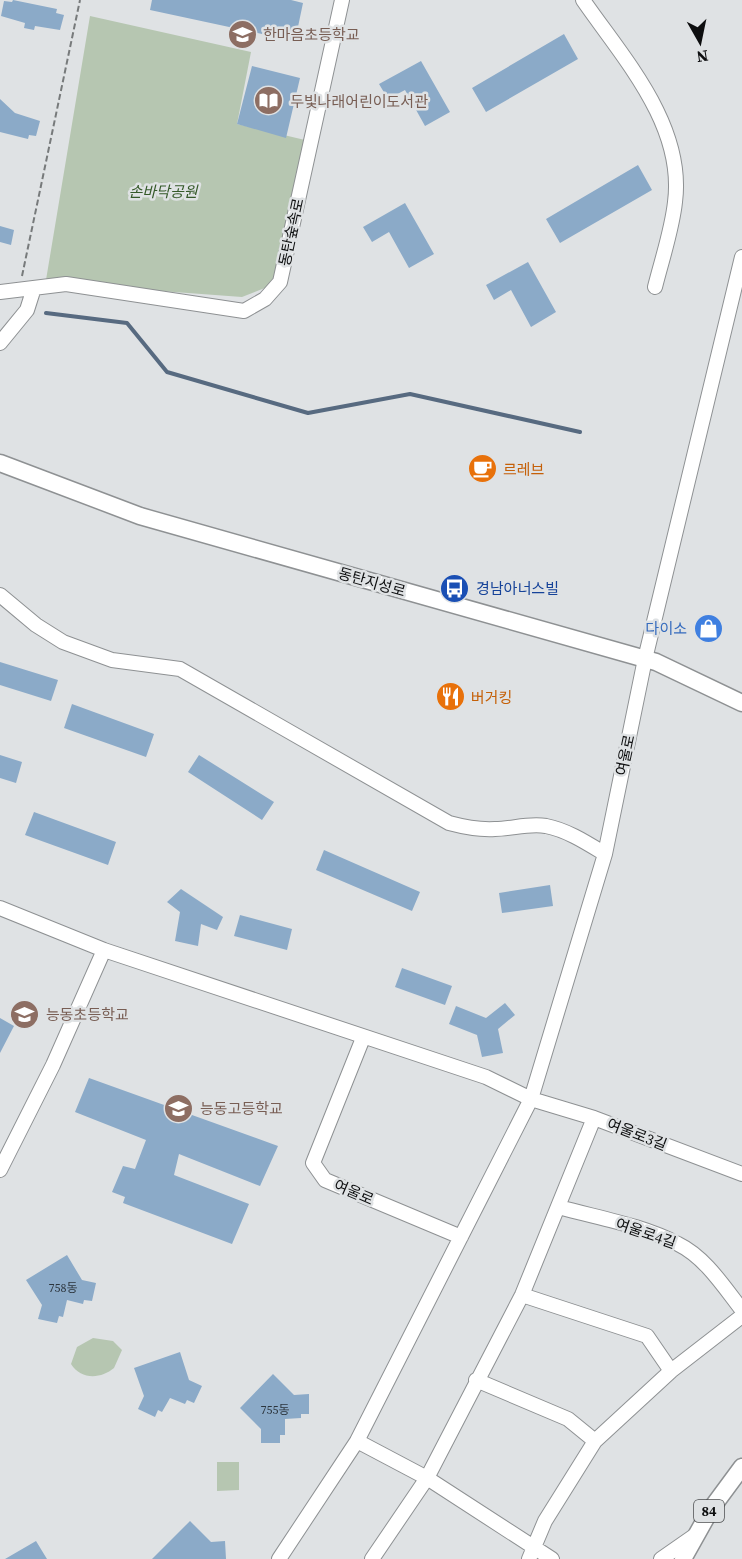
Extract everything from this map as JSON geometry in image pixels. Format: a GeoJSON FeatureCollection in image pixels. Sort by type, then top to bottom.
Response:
{"type":"FeatureCollection","features":[{"type":"Feature","properties":{"kind":"main road","name":"동탄지성로"},"geometry":{"type":"LineString","coordinates":[[0,463],[140,516],[645,659],[742,703]]}},
{"type":"Feature","properties":{"kind":"main road","name":"84"},"geometry":{"type":"LineString","coordinates":[[682,1559],[694,1536],[742,1467]]}},
{"type":"Feature","properties":{"kind":"street","name":"동탄숲속로"},"geometry":{"type":"LineString","coordinates":[[0,292],[66,284],[244,311],[265,299],[280,282],[342,0]]}},
{"type":"Feature","properties":{"kind":"street"},"geometry":{"type":"LineString","coordinates":[[583,0],[650,98],[664,127],[673,159],[676,200],[655,287]]}},
{"type":"Feature","properties":{"kind":"street","name":"여울로"},"geometry":{"type":"LineString","coordinates":[[279,1559],[357,1441],[531,1099],[605,854],[645,659],[742,257]]}},
{"type":"Feature","properties":{"kind":"street"},"geometry":{"type":"LineString","coordinates":[[0,343],[27,310],[34,288]]}},
{"type":"Feature","properties":{"kind":"street"},"geometry":{"type":"LineString","coordinates":[[0,595],[36,625],[63,642],[112,660],[180,669],[449,824],[475,829],[497,829],[522,825],[547,826],[575,836],[605,854]]}},
{"type":"Feature","properties":{"kind":"street","name":"여울로3길"},"geometry":{"type":"LineString","coordinates":[[0,908],[104,950],[486,1077],[531,1099],[594,1118],[742,1174]]}},
{"type":"Feature","properties":{"kind":"street"},"geometry":{"type":"LineString","coordinates":[[0,1170],[53,1065],[104,950]]}},
{"type":"Feature","properties":{"kind":"street","name":"여울로"},"geometry":{"type":"LineString","coordinates":[[363,1038],[313,1163],[325,1180],[461,1237]]}},
{"type":"Feature","properties":{"kind":"street"},"geometry":{"type":"LineString","coordinates":[[376,1558],[427,1478],[522,1295],[594,1118]]}},
{"type":"Feature","properties":{"kind":"street","name":"여울로4길"},"geometry":{"type":"LineString","coordinates":[[559,1207],[643,1230],[680,1244],[713,1273],[742,1310]]}},
{"type":"Feature","properties":{"kind":"street"},"geometry":{"type":"LineString","coordinates":[[522,1295],[647,1336],[671,1371]]}},
{"type":"Feature","properties":{"kind":"street"},"geometry":{"type":"LineString","coordinates":[[530,1553],[545,1521],[596,1441],[671,1371],[742,1316]]}},
{"type":"Feature","properties":{"kind":"street"},"geometry":{"type":"LineString","coordinates":[[476,1380],[568,1419],[596,1441]]}},
{"type":"Feature","properties":{"kind":"street"},"geometry":{"type":"LineString","coordinates":[[357,1441],[427,1478],[530,1553],[552,1559]]}},
{"type":"Feature","properties":{"kind":"street"},"geometry":{"type":"LineString","coordinates":[[661,1559],[694,1536]]}},
{"type":"Feature","properties":{"kind":"path"},"geometry":{"type":"LineString","coordinates":[[19,289],[80,0]]}},
{"type":"Feature","properties":{"kind":"green space","name":"손바닥공원"},"geometry":{"type":"Polygon","coordinates":[[[90,16],[251,52],[237,124],[305,140],[280,282],[242,297],[66,284],[46,280],[90,16]]]}},
{"type":"Feature","properties":{"kind":"green space"},"geometry":{"type":"Polygon","coordinates":[[[93,1338],[113,1341],[122,1350],[114,1368],[97,1376],[80,1373],[71,1364],[77,1347],[93,1338]]]}},
{"type":"Feature","properties":{"kind":"green space"},"geometry":{"type":"Polygon","coordinates":[[[217,1462],[239,1462],[239,1490],[217,1491],[217,1462]]]}},
{"type":"Feature","properties":{"kind":"building"},"geometry":{"type":"Polygon","coordinates":[[[13,0],[57,9],[56,13],[64,15],[60,30],[35,26],[34,30],[24,28],[25,23],[1,16],[4,1],[12,2],[13,0]]]}},
{"type":"Feature","properties":{"kind":"building"},"geometry":{"type":"Polygon","coordinates":[[[152,0],[291,0],[303,3],[295,41],[150,10],[152,0]]]}},
{"type":"Feature","properties":{"kind":"building"},"geometry":{"type":"Polygon","coordinates":[[[564,34],[578,59],[486,112],[472,88],[564,34]]]}},
{"type":"Feature","properties":{"kind":"building"},"geometry":{"type":"Polygon","coordinates":[[[421,61],[450,112],[425,126],[405,90],[388,99],[379,84],[421,61]]]}},
{"type":"Feature","properties":{"kind":"building","name":"두빛나래어린이도서관"},"geometry":{"type":"Polygon","coordinates":[[[252,66],[300,78],[286,138],[237,124],[252,66]]]}},
{"type":"Feature","properties":{"kind":"building"},"geometry":{"type":"Polygon","coordinates":[[[0,99],[15,113],[40,121],[36,136],[29,135],[28,139],[0,132],[0,99]]]}},
{"type":"Feature","properties":{"kind":"building"},"geometry":{"type":"Polygon","coordinates":[[[638,165],[652,190],[560,243],[546,219],[638,165]]]}},
{"type":"Feature","properties":{"kind":"building"},"geometry":{"type":"Polygon","coordinates":[[[405,203],[434,254],[409,268],[389,232],[372,242],[363,227],[405,203]]]}},
{"type":"Feature","properties":{"kind":"building"},"geometry":{"type":"Polygon","coordinates":[[[0,226],[14,230],[11,245],[0,242],[0,226]]]}},
{"type":"Feature","properties":{"kind":"building"},"geometry":{"type":"Polygon","coordinates":[[[528,262],[556,312],[531,327],[511,290],[494,300],[486,285],[528,262]]]}},
{"type":"Feature","properties":{"kind":"building"},"geometry":{"type":"Polygon","coordinates":[[[0,662],[58,680],[51,701],[0,685],[0,662]]]}},
{"type":"Feature","properties":{"kind":"building"},"geometry":{"type":"Polygon","coordinates":[[[72,704],[154,734],[146,757],[64,728],[72,704]]]}},
{"type":"Feature","properties":{"kind":"building"},"geometry":{"type":"Polygon","coordinates":[[[0,755],[22,762],[16,783],[0,778],[0,755]]]}},
{"type":"Feature","properties":{"kind":"building"},"geometry":{"type":"Polygon","coordinates":[[[199,755],[274,802],[262,820],[188,772],[199,755]]]}},
{"type":"Feature","properties":{"kind":"building"},"geometry":{"type":"Polygon","coordinates":[[[34,812],[116,842],[108,865],[25,835],[34,812]]]}},
{"type":"Feature","properties":{"kind":"building"},"geometry":{"type":"Polygon","coordinates":[[[324,850],[420,892],[412,911],[316,870],[324,850]]]}},
{"type":"Feature","properties":{"kind":"building"},"geometry":{"type":"Polygon","coordinates":[[[550,885],[553,906],[502,913],[499,893],[550,885]]]}},
{"type":"Feature","properties":{"kind":"building"},"geometry":{"type":"Polygon","coordinates":[[[181,889],[223,917],[217,930],[201,924],[198,946],[175,941],[180,912],[167,902],[181,889]]]}},
{"type":"Feature","properties":{"kind":"building"},"geometry":{"type":"Polygon","coordinates":[[[240,915],[292,929],[287,950],[234,936],[240,915]]]}},
{"type":"Feature","properties":{"kind":"building"},"geometry":{"type":"Polygon","coordinates":[[[402,968],[452,986],[445,1005],[395,987],[402,968]]]}},
{"type":"Feature","properties":{"kind":"building"},"geometry":{"type":"Polygon","coordinates":[[[505,1003],[515,1015],[498,1029],[503,1053],[482,1057],[477,1035],[449,1024],[456,1006],[486,1018],[505,1003]]]}},
{"type":"Feature","properties":{"kind":"building","name":"능동초등학교"},"geometry":{"type":"Polygon","coordinates":[[[0,1018],[14,1026],[0,1053],[0,1018]]]}},
{"type":"Feature","properties":{"kind":"building","name":"능동고등학교"},"geometry":{"type":"Polygon","coordinates":[[[89,1078],[278,1146],[260,1186],[179,1154],[174,1175],[249,1204],[232,1244],[123,1203],[125,1197],[112,1192],[123,1166],[135,1169],[146,1140],[75,1112],[89,1078]]]}},
{"type":"Feature","properties":{"kind":"building"},"geometry":{"type":"Polygon","coordinates":[[[67,1255],[82,1280],[96,1283],[92,1301],[84,1300],[83,1304],[67,1300],[63,1317],[59,1316],[57,1323],[38,1319],[42,1305],[26,1280],[67,1255]]]}},
{"type":"Feature","properties":{"kind":"building"},"geometry":{"type":"Polygon","coordinates":[[[180,1352],[189,1380],[202,1386],[194,1403],[187,1400],[185,1404],[170,1398],[162,1412],[158,1410],[155,1417],[138,1409],[144,1396],[134,1368],[180,1352]]]}},
{"type":"Feature","properties":{"kind":"building"},"geometry":{"type":"Polygon","coordinates":[[[273,1374],[294,1395],[309,1394],[309,1414],[301,1414],[301,1418],[285,1419],[285,1435],[280,1435],[280,1443],[261,1443],[261,1429],[240,1408],[273,1374]]]}},
{"type":"Feature","properties":{"kind":"building"},"geometry":{"type":"Polygon","coordinates":[[[190,1521],[211,1542],[225,1541],[226,1559],[152,1559],[190,1521]]]}},
{"type":"Feature","properties":{"kind":"building"},"geometry":{"type":"Polygon","coordinates":[[[36,1541],[47,1559],[5,1559],[36,1541]]]}},
{"type":"Feature","properties":{"kind":"waterway"},"geometry":{"type":"LineString","coordinates":[[46,313],[127,323],[167,372],[308,413],[410,394],[580,432]]}},
{"type":"Feature","properties":{"kind":"place","name":"한마음초등학교"},"geometry":{"type":"Point","coordinates":[242,34]}},
{"type":"Feature","properties":{"kind":"place","name":"두빛나래어린이도서관"},"geometry":{"type":"Point","coordinates":[269,101]}},
{"type":"Feature","properties":{"kind":"place","name":"르레브"},"geometry":{"type":"Point","coordinates":[482,469]}},
{"type":"Feature","properties":{"kind":"place","name":"경남아너스빌"},"geometry":{"type":"Point","coordinates":[455,588]}},
{"type":"Feature","properties":{"kind":"place","name":"다이소"},"geometry":{"type":"Point","coordinates":[708,628]}},
{"type":"Feature","properties":{"kind":"place","name":"버거킹"},"geometry":{"type":"Point","coordinates":[450,697]}},
{"type":"Feature","properties":{"kind":"place","name":"능동초등학교"},"geometry":{"type":"Point","coordinates":[25,1014]}},
{"type":"Feature","properties":{"kind":"place","name":"능동고등학교"},"geometry":{"type":"Point","coordinates":[179,1108]}}]}
